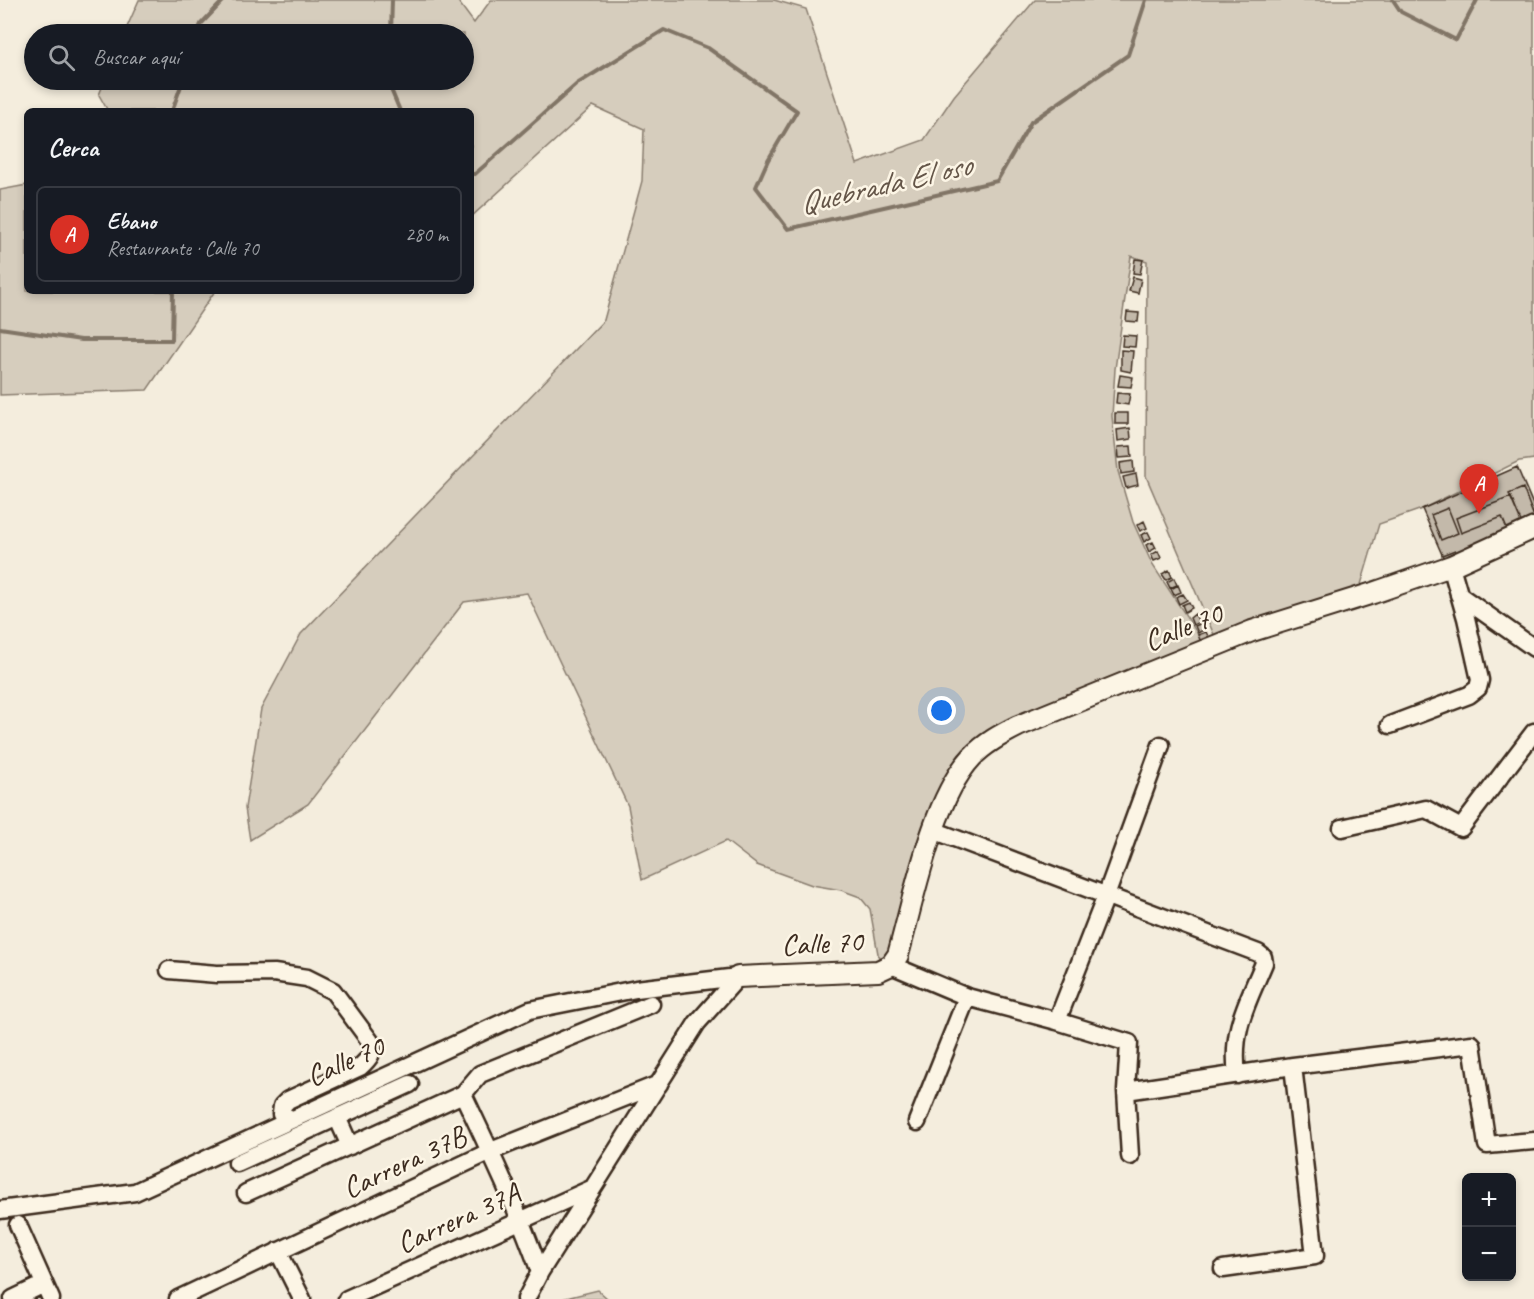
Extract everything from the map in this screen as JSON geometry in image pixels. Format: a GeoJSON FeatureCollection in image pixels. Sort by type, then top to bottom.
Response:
{"type":"FeatureCollection","features":[{"type":"Feature","properties":{"kind":"main road","name":"Calle 70"},"geometry":{"type":"LineString","coordinates":[[738,977],[878,971],[891,965],[898,955],[933,830],[958,775],[973,756],[993,739],[1018,726],[1252,631],[1451,566],[1534,528]]}},
{"type":"Feature","properties":{"kind":"street"},"geometry":{"type":"LineString","coordinates":[[1390,725],[1469,695],[1478,688],[1480,680],[1451,566]]}},
{"type":"Feature","properties":{"kind":"street"},"geometry":{"type":"LineString","coordinates":[[1459,595],[1534,648]]}},
{"type":"Feature","properties":{"kind":"street"},"geometry":{"type":"LineString","coordinates":[[1342,828],[1426,809],[1461,828],[1534,732]]}},
{"type":"Feature","properties":{"kind":"street"},"geometry":{"type":"LineString","coordinates":[[1057,1021],[1161,745]]}},
{"type":"Feature","properties":{"kind":"street"},"geometry":{"type":"LineString","coordinates":[[933,830],[1258,953],[1263,957],[1264,963],[1239,1023],[1235,1055],[1237,1075]]}},
{"type":"Feature","properties":{"kind":"street"},"geometry":{"type":"LineString","coordinates":[[891,965],[967,997],[1129,1043],[1126,1091],[1130,1156]]}},
{"type":"Feature","properties":{"kind":"street"},"geometry":{"type":"LineString","coordinates":[[169,970],[218,974],[274,973],[307,978],[333,991],[370,1041],[373,1050],[370,1059],[360,1067],[288,1100],[282,1106],[281,1114],[291,1119]]}},
{"type":"Feature","properties":{"kind":"street"},"geometry":{"type":"LineString","coordinates":[[526,1299],[540,1272],[697,1023],[738,977]]}},
{"type":"Feature","properties":{"kind":"street","name":"Calle 70"},"geometry":{"type":"LineString","coordinates":[[0,1210],[135,1191],[531,1010],[636,989],[738,977]]}},
{"type":"Feature","properties":{"kind":"street"},"geometry":{"type":"LineString","coordinates":[[917,1122],[967,997]]}},
{"type":"Feature","properties":{"kind":"street"},"geometry":{"type":"LineString","coordinates":[[246,1193],[463,1094],[480,1074],[651,1004]]}},
{"type":"Feature","properties":{"kind":"street"},"geometry":{"type":"LineString","coordinates":[[1126,1091],[1293,1066],[1472,1044],[1487,1145],[1534,1141]]}},
{"type":"Feature","properties":{"kind":"street"},"geometry":{"type":"LineString","coordinates":[[1223,1269],[1315,1256],[1293,1066]]}},
{"type":"Feature","properties":{"kind":"street"},"geometry":{"type":"LineString","coordinates":[[237,1162],[410,1084]]}},
{"type":"Feature","properties":{"kind":"street","name":"Carrera 37B"},"geometry":{"type":"LineString","coordinates":[[178,1299],[491,1151],[658,1084]]}},
{"type":"Feature","properties":{"kind":"street"},"geometry":{"type":"LineString","coordinates":[[463,1094],[521,1219],[540,1272]]}},
{"type":"Feature","properties":{"kind":"street"},"geometry":{"type":"LineString","coordinates":[[337,1117],[350,1146]]}},
{"type":"Feature","properties":{"kind":"street","name":"Carrera 37A"},"geometry":{"type":"LineString","coordinates":[[347,1299],[593,1188]]}},
{"type":"Feature","properties":{"kind":"street"},"geometry":{"type":"LineString","coordinates":[[13,1299],[47,1291],[18,1225]]}},
{"type":"Feature","properties":{"kind":"street"},"geometry":{"type":"LineString","coordinates":[[278,1251],[302,1299]]}},
{"type":"Feature","properties":{"kind":"shaded area"},"geometry":{"type":"Polygon","coordinates":[[[139,0],[457,0],[474,23],[491,0],[774,0],[806,9],[857,164],[924,140],[954,96],[1035,0],[1534,0],[1534,459],[1519,461],[1422,509],[1379,524],[1357,598],[1206,650],[973,756],[911,908],[898,955],[880,965],[870,909],[860,897],[841,890],[812,885],[757,865],[726,841],[642,880],[628,806],[527,593],[464,602],[308,804],[250,840],[245,808],[261,709],[301,634],[604,320],[642,181],[644,129],[593,106],[474,214],[474,108],[106,108],[99,95],[101,90],[474,90],[474,24],[128,24],[139,0]],[[1131,256],[1115,369],[1112,416],[1118,471],[1133,522],[1152,564],[1196,631],[1205,649],[1218,644],[1146,476],[1147,261],[1131,256]]]}},
{"type":"Feature","properties":{"kind":"shaded area"},"geometry":{"type":"Polygon","coordinates":[[[24,186],[24,294],[213,294],[147,390],[0,395],[0,190],[24,186]]]}},
{"type":"Feature","properties":{"kind":"shaded area"},"geometry":{"type":"Polygon","coordinates":[[[598,1290],[608,1299],[562,1299],[598,1290]]]}},
{"type":"Feature","properties":{"kind":"building"},"geometry":{"type":"Polygon","coordinates":[[[1135,259],[1143,260],[1140,274],[1133,273],[1135,259]]]}},
{"type":"Feature","properties":{"kind":"building"},"geometry":{"type":"Polygon","coordinates":[[[1133,277],[1141,279],[1138,293],[1129,291],[1133,277]]]}},
{"type":"Feature","properties":{"kind":"building"},"geometry":{"type":"Polygon","coordinates":[[[1127,312],[1139,313],[1138,322],[1126,321],[1127,312]]]}},
{"type":"Feature","properties":{"kind":"building"},"geometry":{"type":"Polygon","coordinates":[[[1123,335],[1136,336],[1135,347],[1122,346],[1123,335]]]}},
{"type":"Feature","properties":{"kind":"building"},"geometry":{"type":"Polygon","coordinates":[[[1121,350],[1133,351],[1131,372],[1121,370],[1121,350]]]}},
{"type":"Feature","properties":{"kind":"building"},"geometry":{"type":"Polygon","coordinates":[[[1120,375],[1133,377],[1131,387],[1118,386],[1120,375]]]}},
{"type":"Feature","properties":{"kind":"building"},"geometry":{"type":"Polygon","coordinates":[[[1117,393],[1130,394],[1128,405],[1116,403],[1117,393]]]}},
{"type":"Feature","properties":{"kind":"building"},"geometry":{"type":"Polygon","coordinates":[[[1115,413],[1128,413],[1128,424],[1115,424],[1115,413]]]}},
{"type":"Feature","properties":{"kind":"building"},"geometry":{"type":"Polygon","coordinates":[[[1130,428],[1131,439],[1118,441],[1117,430],[1130,428]]]}},
{"type":"Feature","properties":{"kind":"building"},"geometry":{"type":"Polygon","coordinates":[[[1131,446],[1132,457],[1119,458],[1118,447],[1131,446]]]}},
{"type":"Feature","properties":{"kind":"building"},"geometry":{"type":"Polygon","coordinates":[[[1133,461],[1134,472],[1121,474],[1120,463],[1133,461]]]}},
{"type":"Feature","properties":{"kind":"building"},"geometry":{"type":"Polygon","coordinates":[[[1517,467],[1534,507],[1534,520],[1444,559],[1422,509],[1517,467]]]}},
{"type":"Feature","properties":{"kind":"building"},"geometry":{"type":"Polygon","coordinates":[[[1136,474],[1138,485],[1126,488],[1123,477],[1136,474]]]}},
{"type":"Feature","properties":{"kind":"building"},"geometry":{"type":"Polygon","coordinates":[[[1523,488],[1534,517],[1521,522],[1509,494],[1523,488]]]}},
{"type":"Feature","properties":{"kind":"building"},"geometry":{"type":"Polygon","coordinates":[[[1511,497],[1521,522],[1507,529],[1502,517],[1461,533],[1456,518],[1511,497]]]}},
{"type":"Feature","properties":{"kind":"building"},"geometry":{"type":"Polygon","coordinates":[[[1448,508],[1458,533],[1441,540],[1431,515],[1448,508]]]}},
{"type":"Feature","properties":{"kind":"building"},"geometry":{"type":"Polygon","coordinates":[[[1144,521],[1147,528],[1140,531],[1137,525],[1144,521]]]}},
{"type":"Feature","properties":{"kind":"building"},"geometry":{"type":"Polygon","coordinates":[[[1148,532],[1151,538],[1144,542],[1141,535],[1148,532]]]}},
{"type":"Feature","properties":{"kind":"building"},"geometry":{"type":"Polygon","coordinates":[[[1153,542],[1156,548],[1149,552],[1146,545],[1153,542]]]}},
{"type":"Feature","properties":{"kind":"building"},"geometry":{"type":"Polygon","coordinates":[[[1455,550],[1458,557],[1444,562],[1442,555],[1455,550]]]}},
{"type":"Feature","properties":{"kind":"building"},"geometry":{"type":"Polygon","coordinates":[[[1158,551],[1161,558],[1154,561],[1151,555],[1158,551]]]}},
{"type":"Feature","properties":{"kind":"building"},"geometry":{"type":"Polygon","coordinates":[[[1169,570],[1172,577],[1166,580],[1162,574],[1169,570]]]}},
{"type":"Feature","properties":{"kind":"building"},"geometry":{"type":"Polygon","coordinates":[[[1174,578],[1177,585],[1170,588],[1167,582],[1174,578]]]}},
{"type":"Feature","properties":{"kind":"building"},"geometry":{"type":"Polygon","coordinates":[[[1178,585],[1181,592],[1174,595],[1171,589],[1178,585]]]}},
{"type":"Feature","properties":{"kind":"building"},"geometry":{"type":"Polygon","coordinates":[[[1183,594],[1187,600],[1179,604],[1176,597],[1183,594]]]}},
{"type":"Feature","properties":{"kind":"building"},"geometry":{"type":"Polygon","coordinates":[[[1189,602],[1192,608],[1185,612],[1182,605],[1189,602]]]}},
{"type":"Feature","properties":{"kind":"building"},"geometry":{"type":"Polygon","coordinates":[[[1195,614],[1199,622],[1193,625],[1190,618],[1195,614]]]}},
{"type":"Feature","properties":{"kind":"building"},"geometry":{"type":"Polygon","coordinates":[[[1202,623],[1205,629],[1198,633],[1195,626],[1202,623]]]}},
{"type":"Feature","properties":{"kind":"building"},"geometry":{"type":"Polygon","coordinates":[[[1206,632],[1209,638],[1201,642],[1198,635],[1206,632]]]}},
{"type":"Feature","properties":{"kind":"waterway","name":"Quebrada El oso"},"geometry":{"type":"LineString","coordinates":[[201,24],[224,0]]}},
{"type":"Feature","properties":{"kind":"waterway","name":"Quebrada El oso"},"geometry":{"type":"LineString","coordinates":[[391,24],[392,0]]}},
{"type":"Feature","properties":{"kind":"waterway","name":"Quebrada El oso"},"geometry":{"type":"LineString","coordinates":[[474,174],[577,84],[664,30],[708,48],[797,111],[768,160],[756,187],[788,229],[997,181],[1031,122],[1128,55],[1146,0]]}},
{"type":"Feature","properties":{"kind":"waterway","name":"Quebrada El oso"},"geometry":{"type":"LineString","coordinates":[[1393,0],[1401,12],[1456,40],[1477,0]]}},
{"type":"Feature","properties":{"kind":"waterway","name":"Quebrada El oso"},"geometry":{"type":"LineString","coordinates":[[173,108],[179,90]]}},
{"type":"Feature","properties":{"kind":"waterway","name":"Quebrada El oso"},"geometry":{"type":"LineString","coordinates":[[391,90],[399,108]]}},
{"type":"Feature","properties":{"kind":"waterway","name":"Quebrada El oso"},"geometry":{"type":"LineString","coordinates":[[0,328],[81,340],[172,340],[173,294]]}},
{"type":"Feature","properties":{"kind":"place","name":"Ebano"},"geometry":{"type":"Point","coordinates":[1479,514]}}]}
